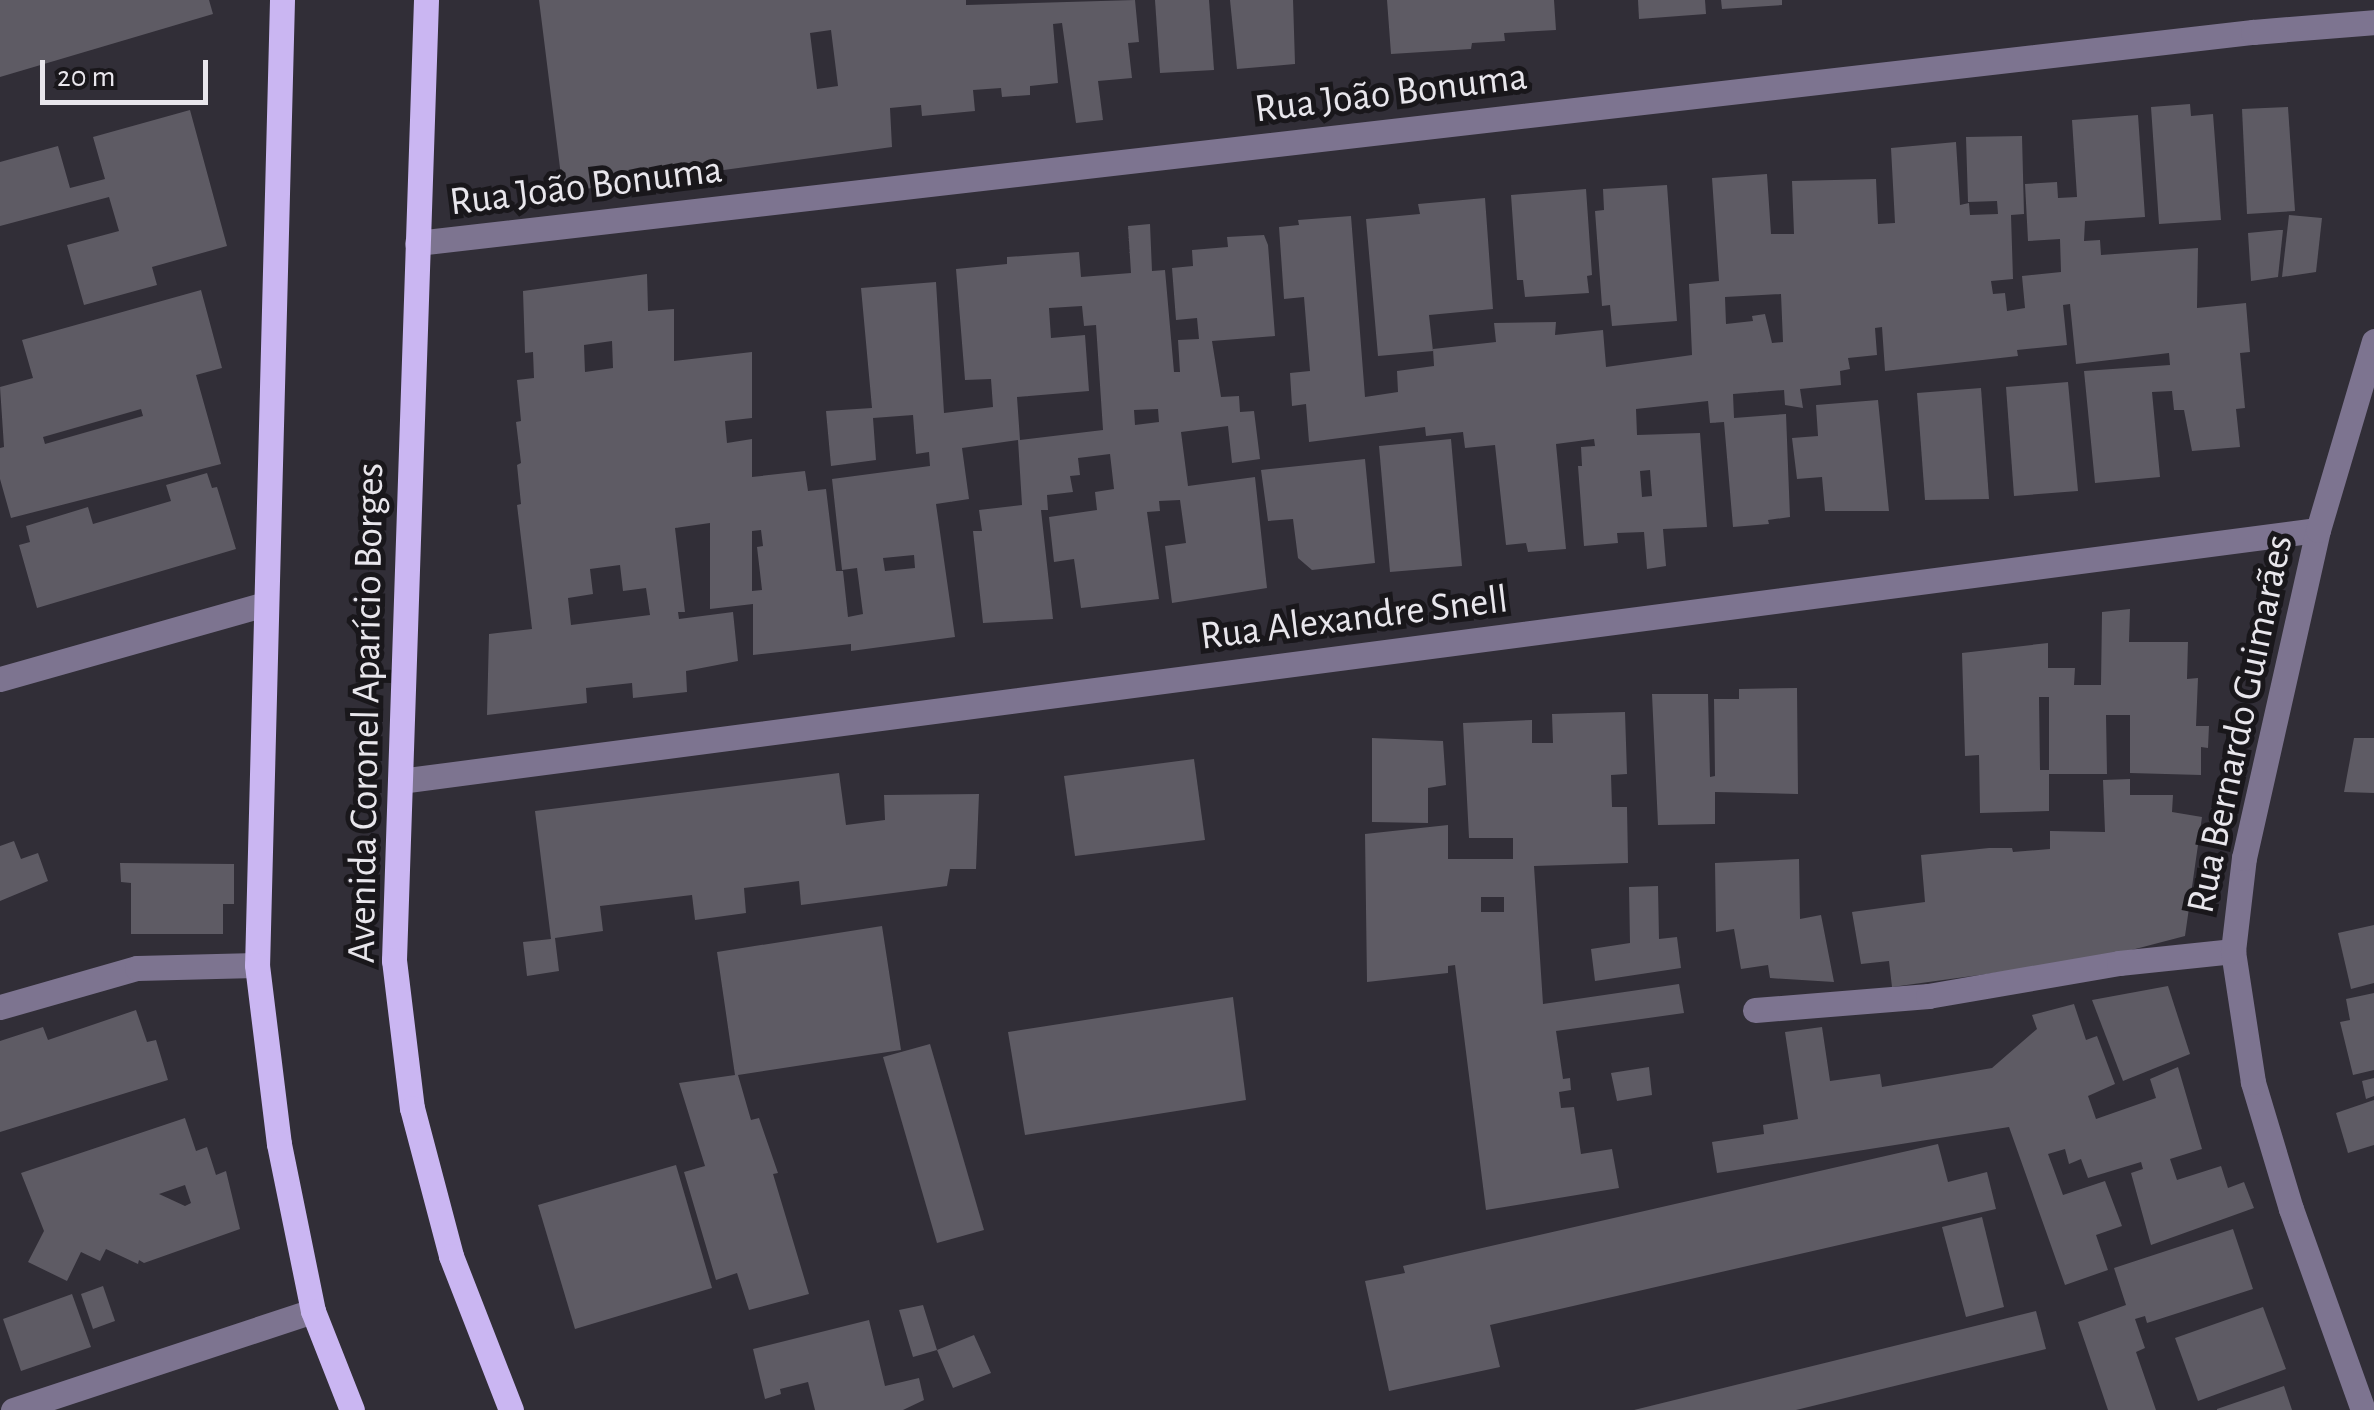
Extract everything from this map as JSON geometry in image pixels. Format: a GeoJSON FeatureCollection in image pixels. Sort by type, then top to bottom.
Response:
{"type":"FeatureCollection","features":[{"type":"Feature","properties":{"kind":"main road"},"geometry":{"type":"LineString","coordinates":[[282,0],[257,966],[279,1144],[313,1311],[352,1410]]}},
{"type":"Feature","properties":{"kind":"main road","name":"Avenida Coronel Aparício Borges"},"geometry":{"type":"LineString","coordinates":[[426,0],[394,960],[412,1108],[451,1256],[511,1410]]}},
{"type":"Feature","properties":{"kind":"street","name":"Rua João Bonuma"},"geometry":{"type":"LineString","coordinates":[[417,243],[2253,32],[2374,22]]}},
{"type":"Feature","properties":{"kind":"street","name":"Rua Bernardo Guimarães"},"geometry":{"type":"LineString","coordinates":[[2363,1410],[2290,1209],[2253,1082],[2233,951],[2244,858],[2318,530],[2374,341]]}},
{"type":"Feature","properties":{"kind":"street","name":"Rua Alexandre Snell"},"geometry":{"type":"LineString","coordinates":[[400,781],[2318,530]]}},
{"type":"Feature","properties":{"kind":"street"},"geometry":{"type":"LineString","coordinates":[[0,678],[265,604]]}},
{"type":"Feature","properties":{"kind":"street"},"geometry":{"type":"LineString","coordinates":[[1754,1010],[1928,996],[2120,963],[2233,951]]}},
{"type":"Feature","properties":{"kind":"street"},"geometry":{"type":"LineString","coordinates":[[0,1007],[137,968],[257,966]]}},
{"type":"Feature","properties":{"kind":"street"},"geometry":{"type":"LineString","coordinates":[[13,1410],[313,1311]]}},
{"type":"Feature","properties":{"kind":"building"},"geometry":{"type":"Polygon","coordinates":[[[0,0],[209,0],[213,14],[0,77],[0,0]]]}},
{"type":"Feature","properties":{"kind":"building"},"geometry":{"type":"Polygon","coordinates":[[[539,0],[966,0],[966,5],[1135,0],[1139,42],[1128,43],[1132,78],[1098,81],[1103,120],[1076,123],[1062,23],[1053,24],[1058,83],[1030,86],[1030,95],[1002,97],[1001,88],[973,90],[975,111],[922,116],[921,105],[890,108],[892,147],[563,192],[539,0]],[[831,30],[810,33],[817,89],[838,86],[831,30]]]}},
{"type":"Feature","properties":{"kind":"building"},"geometry":{"type":"Polygon","coordinates":[[[1155,0],[1209,0],[1214,70],[1160,73],[1155,0]]]}},
{"type":"Feature","properties":{"kind":"building"},"geometry":{"type":"Polygon","coordinates":[[[1230,0],[1293,0],[1295,64],[1237,69],[1230,0]]]}},
{"type":"Feature","properties":{"kind":"building"},"geometry":{"type":"Polygon","coordinates":[[[1387,0],[1554,0],[1556,30],[1504,33],[1505,41],[1472,43],[1471,49],[1391,54],[1387,0]]]}},
{"type":"Feature","properties":{"kind":"building"},"geometry":{"type":"Polygon","coordinates":[[[1638,0],[1705,0],[1706,14],[1639,19],[1638,0]]]}},
{"type":"Feature","properties":{"kind":"building"},"geometry":{"type":"Polygon","coordinates":[[[1721,0],[1782,0],[1782,5],[1722,9],[1721,0]]]}},
{"type":"Feature","properties":{"kind":"building"},"geometry":{"type":"Polygon","coordinates":[[[2190,104],[2191,116],[2213,114],[2221,220],[2159,224],[2151,107],[2190,104]]]}},
{"type":"Feature","properties":{"kind":"building"},"geometry":{"type":"Polygon","coordinates":[[[2288,107],[2295,211],[2247,214],[2242,109],[2288,107]]]}},
{"type":"Feature","properties":{"kind":"building"},"geometry":{"type":"Polygon","coordinates":[[[190,110],[227,246],[152,267],[157,285],[84,305],[67,245],[119,231],[109,197],[0,226],[0,162],[58,146],[70,188],[105,179],[93,137],[190,110]]]}},
{"type":"Feature","properties":{"kind":"building"},"geometry":{"type":"Polygon","coordinates":[[[2138,115],[2145,217],[2085,221],[2084,241],[2100,240],[2101,255],[2198,248],[2197,308],[2246,303],[2250,352],[2240,353],[2245,408],[2236,409],[2240,447],[2192,451],[2184,410],[2174,410],[2172,391],[2152,392],[2160,477],[2095,483],[2084,371],[2170,365],[2169,353],[2076,364],[2070,304],[2063,305],[2067,345],[2017,350],[2018,356],[1885,371],[1882,327],[1875,328],[1877,355],[1848,358],[1850,369],[1840,371],[1841,385],[1800,389],[1803,408],[1785,405],[1784,390],[1733,394],[1734,418],[1786,414],[1790,517],[1768,520],[1769,524],[1733,527],[1724,422],[1710,423],[1708,401],[1636,409],[1637,435],[1700,433],[1707,527],[1663,529],[1666,566],[1647,569],[1644,532],[1617,533],[1618,543],[1584,546],[1578,466],[1582,466],[1581,447],[1595,446],[1594,439],[1556,444],[1566,549],[1528,552],[1526,543],[1506,545],[1495,445],[1465,448],[1463,432],[1426,436],[1425,427],[1309,442],[1306,404],[1292,406],[1290,373],[1310,371],[1304,297],[1284,299],[1279,227],[1299,225],[1298,220],[1351,216],[1365,397],[1398,392],[1397,371],[1434,366],[1433,349],[1496,342],[1494,323],[1556,322],[1555,335],[1603,330],[1606,367],[1692,355],[1689,284],[1719,281],[1712,178],[1767,174],[1771,234],[1794,234],[1792,181],[1876,179],[1878,224],[1895,223],[1891,148],[1956,142],[1960,205],[1969,203],[1970,215],[1998,214],[1997,201],[1968,202],[1966,137],[2022,136],[2024,214],[2011,215],[2013,279],[1991,281],[1993,294],[2005,293],[2007,311],[2025,308],[2022,276],[2061,272],[2060,239],[2028,241],[2025,184],[2057,182],[2058,198],[2077,197],[2072,120],[2138,115]],[[1781,294],[1725,297],[1726,324],[1753,321],[1752,316],[1765,314],[1772,343],[1783,342],[1781,294]],[[1650,470],[1640,471],[1642,497],[1652,496],[1650,470]]]}},
{"type":"Feature","properties":{"kind":"building"},"geometry":{"type":"Polygon","coordinates":[[[1667,185],[1677,321],[1612,326],[1610,305],[1602,306],[1595,211],[1604,210],[1603,189],[1667,185]]]}},
{"type":"Feature","properties":{"kind":"building"},"geometry":{"type":"Polygon","coordinates":[[[1586,189],[1592,275],[1587,276],[1589,293],[1525,297],[1523,280],[1517,280],[1511,195],[1586,189]]]}},
{"type":"Feature","properties":{"kind":"building"},"geometry":{"type":"Polygon","coordinates":[[[1485,198],[1493,309],[1429,315],[1433,351],[1378,356],[1366,219],[1420,214],[1418,204],[1485,198]]]}},
{"type":"Feature","properties":{"kind":"building"},"geometry":{"type":"Polygon","coordinates":[[[2289,215],[2322,218],[2316,272],[2282,277],[2289,215]]]}},
{"type":"Feature","properties":{"kind":"building"},"geometry":{"type":"Polygon","coordinates":[[[1150,224],[1152,271],[1165,270],[1174,372],[1180,372],[1178,340],[1199,339],[1197,318],[1176,320],[1172,268],[1193,266],[1192,250],[1228,247],[1227,237],[1264,235],[1268,245],[1275,336],[1212,341],[1221,397],[1239,396],[1240,412],[1254,411],[1260,459],[1232,463],[1228,426],[1181,432],[1188,486],[1255,477],[1267,588],[1172,603],[1165,546],[1186,543],[1180,500],[1159,501],[1160,511],[1147,512],[1159,599],[1081,608],[1074,559],[1054,562],[1049,517],[1097,510],[1095,492],[1114,489],[1110,454],[1078,458],[1080,475],[1070,476],[1073,492],[1047,495],[1048,510],[1041,510],[1053,619],[983,623],[973,531],[982,531],[979,510],[1022,505],[1018,440],[962,448],[969,499],[936,504],[955,637],[851,651],[851,644],[753,655],[753,604],[710,609],[710,523],[675,528],[685,612],[678,612],[679,619],[733,612],[738,661],[686,671],[687,692],[633,698],[632,683],[586,688],[587,703],[487,715],[489,634],[532,629],[517,505],[521,504],[517,465],[521,463],[516,422],[521,421],[517,380],[534,378],[533,352],[525,353],[523,291],[647,274],[648,311],[674,309],[674,361],[752,352],[752,418],[725,421],[727,443],[752,439],[752,477],[805,471],[808,491],[826,489],[836,571],[843,571],[848,617],[863,614],[857,568],[842,570],[832,479],[930,466],[929,452],[916,454],[913,415],[873,418],[876,460],[831,466],[826,411],[872,408],[861,288],[936,282],[944,413],[993,407],[991,379],[965,380],[956,269],[1007,264],[1007,257],[1079,252],[1081,277],[1131,273],[1128,226],[1150,224]],[[1082,306],[1049,308],[1051,338],[1085,335],[1089,391],[1017,397],[1020,440],[1103,430],[1096,325],[1084,326],[1082,306]],[[612,341],[584,345],[585,372],[613,368],[612,341]],[[1158,409],[1134,410],[1135,425],[1159,422],[1158,409]],[[761,530],[752,531],[752,591],[762,590],[757,547],[763,546],[761,530]],[[914,555],[883,558],[885,571],[915,568],[914,555]],[[620,565],[590,569],[593,594],[568,598],[571,625],[650,615],[646,588],[623,591],[620,565]]]}},
{"type":"Feature","properties":{"kind":"building"},"geometry":{"type":"Polygon","coordinates":[[[2283,230],[2278,277],[2251,281],[2248,233],[2283,230]]]}},
{"type":"Feature","properties":{"kind":"building"},"geometry":{"type":"Polygon","coordinates":[[[201,290],[222,368],[196,375],[221,464],[11,518],[0,479],[0,448],[4,447],[0,387],[33,378],[22,340],[201,290]],[[141,409],[43,437],[45,444],[143,416],[141,409]]]}},
{"type":"Feature","properties":{"kind":"building"},"geometry":{"type":"Polygon","coordinates":[[[2068,382],[2078,491],[2014,496],[2006,387],[2068,382]]]}},
{"type":"Feature","properties":{"kind":"building"},"geometry":{"type":"Polygon","coordinates":[[[1981,388],[1989,499],[1925,500],[1917,393],[1981,388]]]}},
{"type":"Feature","properties":{"kind":"building"},"geometry":{"type":"Polygon","coordinates":[[[1878,400],[1889,511],[1825,511],[1822,477],[1797,479],[1792,438],[1818,436],[1816,405],[1878,400]]]}},
{"type":"Feature","properties":{"kind":"building"},"geometry":{"type":"Polygon","coordinates":[[[1451,439],[1462,566],[1390,572],[1379,446],[1451,439]]]}},
{"type":"Feature","properties":{"kind":"building"},"geometry":{"type":"Polygon","coordinates":[[[1365,459],[1375,563],[1312,570],[1298,558],[1293,519],[1268,521],[1261,470],[1365,459]]]}},
{"type":"Feature","properties":{"kind":"building"},"geometry":{"type":"Polygon","coordinates":[[[207,473],[212,488],[217,487],[236,549],[37,608],[19,545],[30,542],[26,526],[88,507],[93,524],[171,501],[166,485],[207,473]]]}},
{"type":"Feature","properties":{"kind":"building"},"geometry":{"type":"Polygon","coordinates":[[[2130,609],[2129,642],[2188,642],[2187,679],[2198,678],[2196,726],[2209,726],[2208,748],[2201,747],[2201,775],[2130,773],[2130,715],[2106,715],[2107,774],[2049,774],[2049,811],[1980,813],[1979,755],[1965,756],[1962,653],[2048,643],[2048,668],[2075,668],[2074,685],[2101,685],[2102,612],[2130,609]],[[2039,697],[2040,770],[2049,770],[2049,697],[2039,697]]]}},
{"type":"Feature","properties":{"kind":"building"},"geometry":{"type":"Polygon","coordinates":[[[1797,688],[1798,794],[1715,792],[1715,824],[1658,825],[1652,694],[1708,694],[1710,777],[1715,776],[1714,699],[1739,699],[1739,689],[1797,688]]]}},
{"type":"Feature","properties":{"kind":"building"},"geometry":{"type":"Polygon","coordinates":[[[1625,712],[1627,774],[1611,775],[1612,807],[1627,807],[1628,863],[1534,866],[1543,1004],[1679,984],[1684,1013],[1556,1031],[1563,1079],[1570,1078],[1571,1090],[1559,1092],[1561,1108],[1574,1107],[1581,1154],[1612,1149],[1619,1188],[1486,1210],[1455,965],[1448,966],[1448,973],[1367,982],[1365,834],[1448,825],[1448,859],[1513,859],[1513,838],[1469,838],[1463,723],[1532,720],[1532,743],[1553,743],[1552,714],[1625,712]],[[1481,897],[1481,912],[1504,912],[1504,897],[1481,897]]]}},
{"type":"Feature","properties":{"kind":"building"},"geometry":{"type":"Polygon","coordinates":[[[1372,738],[1443,741],[1446,785],[1428,788],[1428,823],[1372,822],[1372,738]]]}},
{"type":"Feature","properties":{"kind":"building"},"geometry":{"type":"Polygon","coordinates":[[[2354,738],[2374,738],[2374,793],[2344,792],[2354,738]]]}},
{"type":"Feature","properties":{"kind":"building"},"geometry":{"type":"Polygon","coordinates":[[[1194,759],[1205,840],[1075,856],[1064,776],[1194,759]]]}},
{"type":"Feature","properties":{"kind":"building"},"geometry":{"type":"Polygon","coordinates":[[[839,773],[846,825],[885,820],[884,795],[979,794],[976,869],[950,869],[947,886],[801,905],[799,881],[744,888],[746,913],[695,920],[692,895],[600,906],[603,931],[555,938],[559,971],[527,976],[523,942],[551,939],[535,811],[839,773]]]}},
{"type":"Feature","properties":{"kind":"building"},"geometry":{"type":"Polygon","coordinates":[[[2130,779],[2130,795],[2173,795],[2172,812],[2202,817],[2185,936],[2097,959],[1892,987],[1889,961],[1861,964],[1852,912],[1925,902],[1921,855],[1989,848],[2012,848],[2013,852],[2050,849],[2050,831],[2105,832],[2103,780],[2130,779]]]}},
{"type":"Feature","properties":{"kind":"building"},"geometry":{"type":"Polygon","coordinates":[[[14,841],[21,859],[38,853],[48,881],[0,901],[0,846],[14,841]]]}},
{"type":"Feature","properties":{"kind":"building"},"geometry":{"type":"Polygon","coordinates":[[[1799,859],[1800,919],[1821,915],[1834,982],[1770,978],[1768,965],[1741,969],[1734,929],[1716,932],[1715,863],[1799,859]]]}},
{"type":"Feature","properties":{"kind":"building"},"geometry":{"type":"Polygon","coordinates":[[[120,863],[234,864],[234,904],[223,904],[223,934],[131,934],[131,883],[121,882],[120,863]]]}},
{"type":"Feature","properties":{"kind":"building"},"geometry":{"type":"Polygon","coordinates":[[[1658,886],[1659,939],[1677,937],[1681,968],[1595,981],[1591,949],[1630,943],[1629,887],[1658,886]]]}},
{"type":"Feature","properties":{"kind":"building"},"geometry":{"type":"Polygon","coordinates":[[[2374,925],[2374,983],[2351,989],[2338,933],[2374,925]]]}},
{"type":"Feature","properties":{"kind":"building"},"geometry":{"type":"Polygon","coordinates":[[[882,926],[901,1050],[738,1075],[751,1120],[759,1118],[778,1173],[773,1174],[809,1294],[749,1310],[737,1273],[716,1280],[684,1172],[705,1166],[679,1083],[735,1075],[717,952],[882,926]]]}},
{"type":"Feature","properties":{"kind":"building"},"geometry":{"type":"Polygon","coordinates":[[[2168,986],[2190,1054],[2123,1081],[2092,1000],[2168,986]]]}},
{"type":"Feature","properties":{"kind":"building"},"geometry":{"type":"Polygon","coordinates":[[[2374,993],[2374,1070],[2353,1075],[2340,1022],[2350,1020],[2346,999],[2374,993]]]}},
{"type":"Feature","properties":{"kind":"building"},"geometry":{"type":"Polygon","coordinates":[[[1233,997],[1246,1100],[1025,1135],[1008,1032],[1233,997]]]}},
{"type":"Feature","properties":{"kind":"building"},"geometry":{"type":"Polygon","coordinates":[[[2074,1004],[2086,1040],[2097,1036],[2115,1084],[2088,1096],[2096,1119],[2156,1098],[2150,1079],[2178,1067],[2202,1149],[2170,1159],[2177,1180],[2221,1166],[2228,1188],[2244,1182],[2254,1208],[2151,1245],[2131,1173],[2143,1169],[2141,1162],[2088,1178],[2081,1159],[2069,1164],[2065,1149],[2048,1154],[2063,1195],[2105,1181],[2122,1226],[2096,1235],[2108,1270],[2065,1285],[2009,1127],[1717,1173],[1712,1142],[1764,1134],[1763,1125],[1798,1119],[1785,1032],[1822,1027],[1830,1081],[1880,1074],[1882,1087],[1992,1068],[2037,1029],[2032,1015],[2074,1004]]]}},
{"type":"Feature","properties":{"kind":"building"},"geometry":{"type":"Polygon","coordinates":[[[136,1010],[147,1042],[156,1040],[168,1080],[0,1132],[0,1041],[43,1027],[48,1040],[136,1010]]]}},
{"type":"Feature","properties":{"kind":"building"},"geometry":{"type":"Polygon","coordinates":[[[930,1044],[984,1230],[937,1243],[883,1057],[930,1044]]]}},
{"type":"Feature","properties":{"kind":"building"},"geometry":{"type":"Polygon","coordinates":[[[1649,1067],[1652,1095],[1617,1101],[1611,1073],[1649,1067]]]}},
{"type":"Feature","properties":{"kind":"building"},"geometry":{"type":"Polygon","coordinates":[[[2374,1078],[2374,1096],[2366,1099],[2362,1081],[2374,1078]]]}},
{"type":"Feature","properties":{"kind":"building"},"geometry":{"type":"Polygon","coordinates":[[[2374,1100],[2374,1145],[2348,1153],[2336,1113],[2374,1100]]]}},
{"type":"Feature","properties":{"kind":"building"},"geometry":{"type":"Polygon","coordinates":[[[185,1118],[196,1151],[207,1147],[216,1175],[226,1171],[240,1229],[144,1263],[139,1260],[138,1264],[106,1249],[100,1261],[81,1252],[67,1281],[28,1262],[44,1231],[21,1173],[185,1118]],[[185,1185],[159,1194],[185,1206],[191,1203],[185,1185]]]}},
{"type":"Feature","properties":{"kind":"building"},"geometry":{"type":"Polygon","coordinates":[[[1938,1144],[1948,1182],[1987,1172],[1996,1209],[1490,1325],[1500,1367],[1389,1391],[1365,1281],[1405,1273],[1403,1266],[1938,1144]]]}},
{"type":"Feature","properties":{"kind":"building"},"geometry":{"type":"Polygon","coordinates":[[[676,1165],[712,1288],[575,1329],[538,1205],[676,1165]]]}},
{"type":"Feature","properties":{"kind":"building"},"geometry":{"type":"Polygon","coordinates":[[[1982,1217],[2004,1307],[1966,1317],[1942,1227],[1982,1217]]]}},
{"type":"Feature","properties":{"kind":"building"},"geometry":{"type":"Polygon","coordinates":[[[2233,1229],[2253,1289],[2147,1323],[2145,1316],[2135,1319],[2145,1348],[2136,1352],[2156,1410],[2108,1410],[2078,1322],[2126,1305],[2114,1268],[2233,1229]]]}},
{"type":"Feature","properties":{"kind":"building"},"geometry":{"type":"Polygon","coordinates":[[[103,1286],[115,1321],[93,1329],[81,1294],[103,1286]]]}},
{"type":"Feature","properties":{"kind":"building"},"geometry":{"type":"Polygon","coordinates":[[[72,1294],[91,1347],[21,1371],[3,1319],[72,1294]]]}},
{"type":"Feature","properties":{"kind":"building"},"geometry":{"type":"Polygon","coordinates":[[[923,1305],[937,1350],[913,1357],[899,1310],[923,1305]]]}},
{"type":"Feature","properties":{"kind":"building"},"geometry":{"type":"Polygon","coordinates":[[[2263,1307],[2286,1369],[2198,1401],[2175,1338],[2263,1307]]]}},
{"type":"Feature","properties":{"kind":"building"},"geometry":{"type":"Polygon","coordinates":[[[2036,1311],[2046,1349],[1796,1410],[1634,1410],[2036,1311]]]}},
{"type":"Feature","properties":{"kind":"building"},"geometry":{"type":"Polygon","coordinates":[[[869,1320],[885,1386],[919,1378],[924,1400],[903,1410],[815,1410],[808,1382],[780,1389],[781,1394],[765,1399],[753,1349],[869,1320]]]}},
{"type":"Feature","properties":{"kind":"building"},"geometry":{"type":"Polygon","coordinates":[[[974,1335],[991,1373],[953,1388],[937,1350],[974,1335]]]}},
{"type":"Feature","properties":{"kind":"building"},"geometry":{"type":"Polygon","coordinates":[[[2284,1386],[2292,1410],[2217,1410],[2217,1409],[2284,1386]]]}}]}
